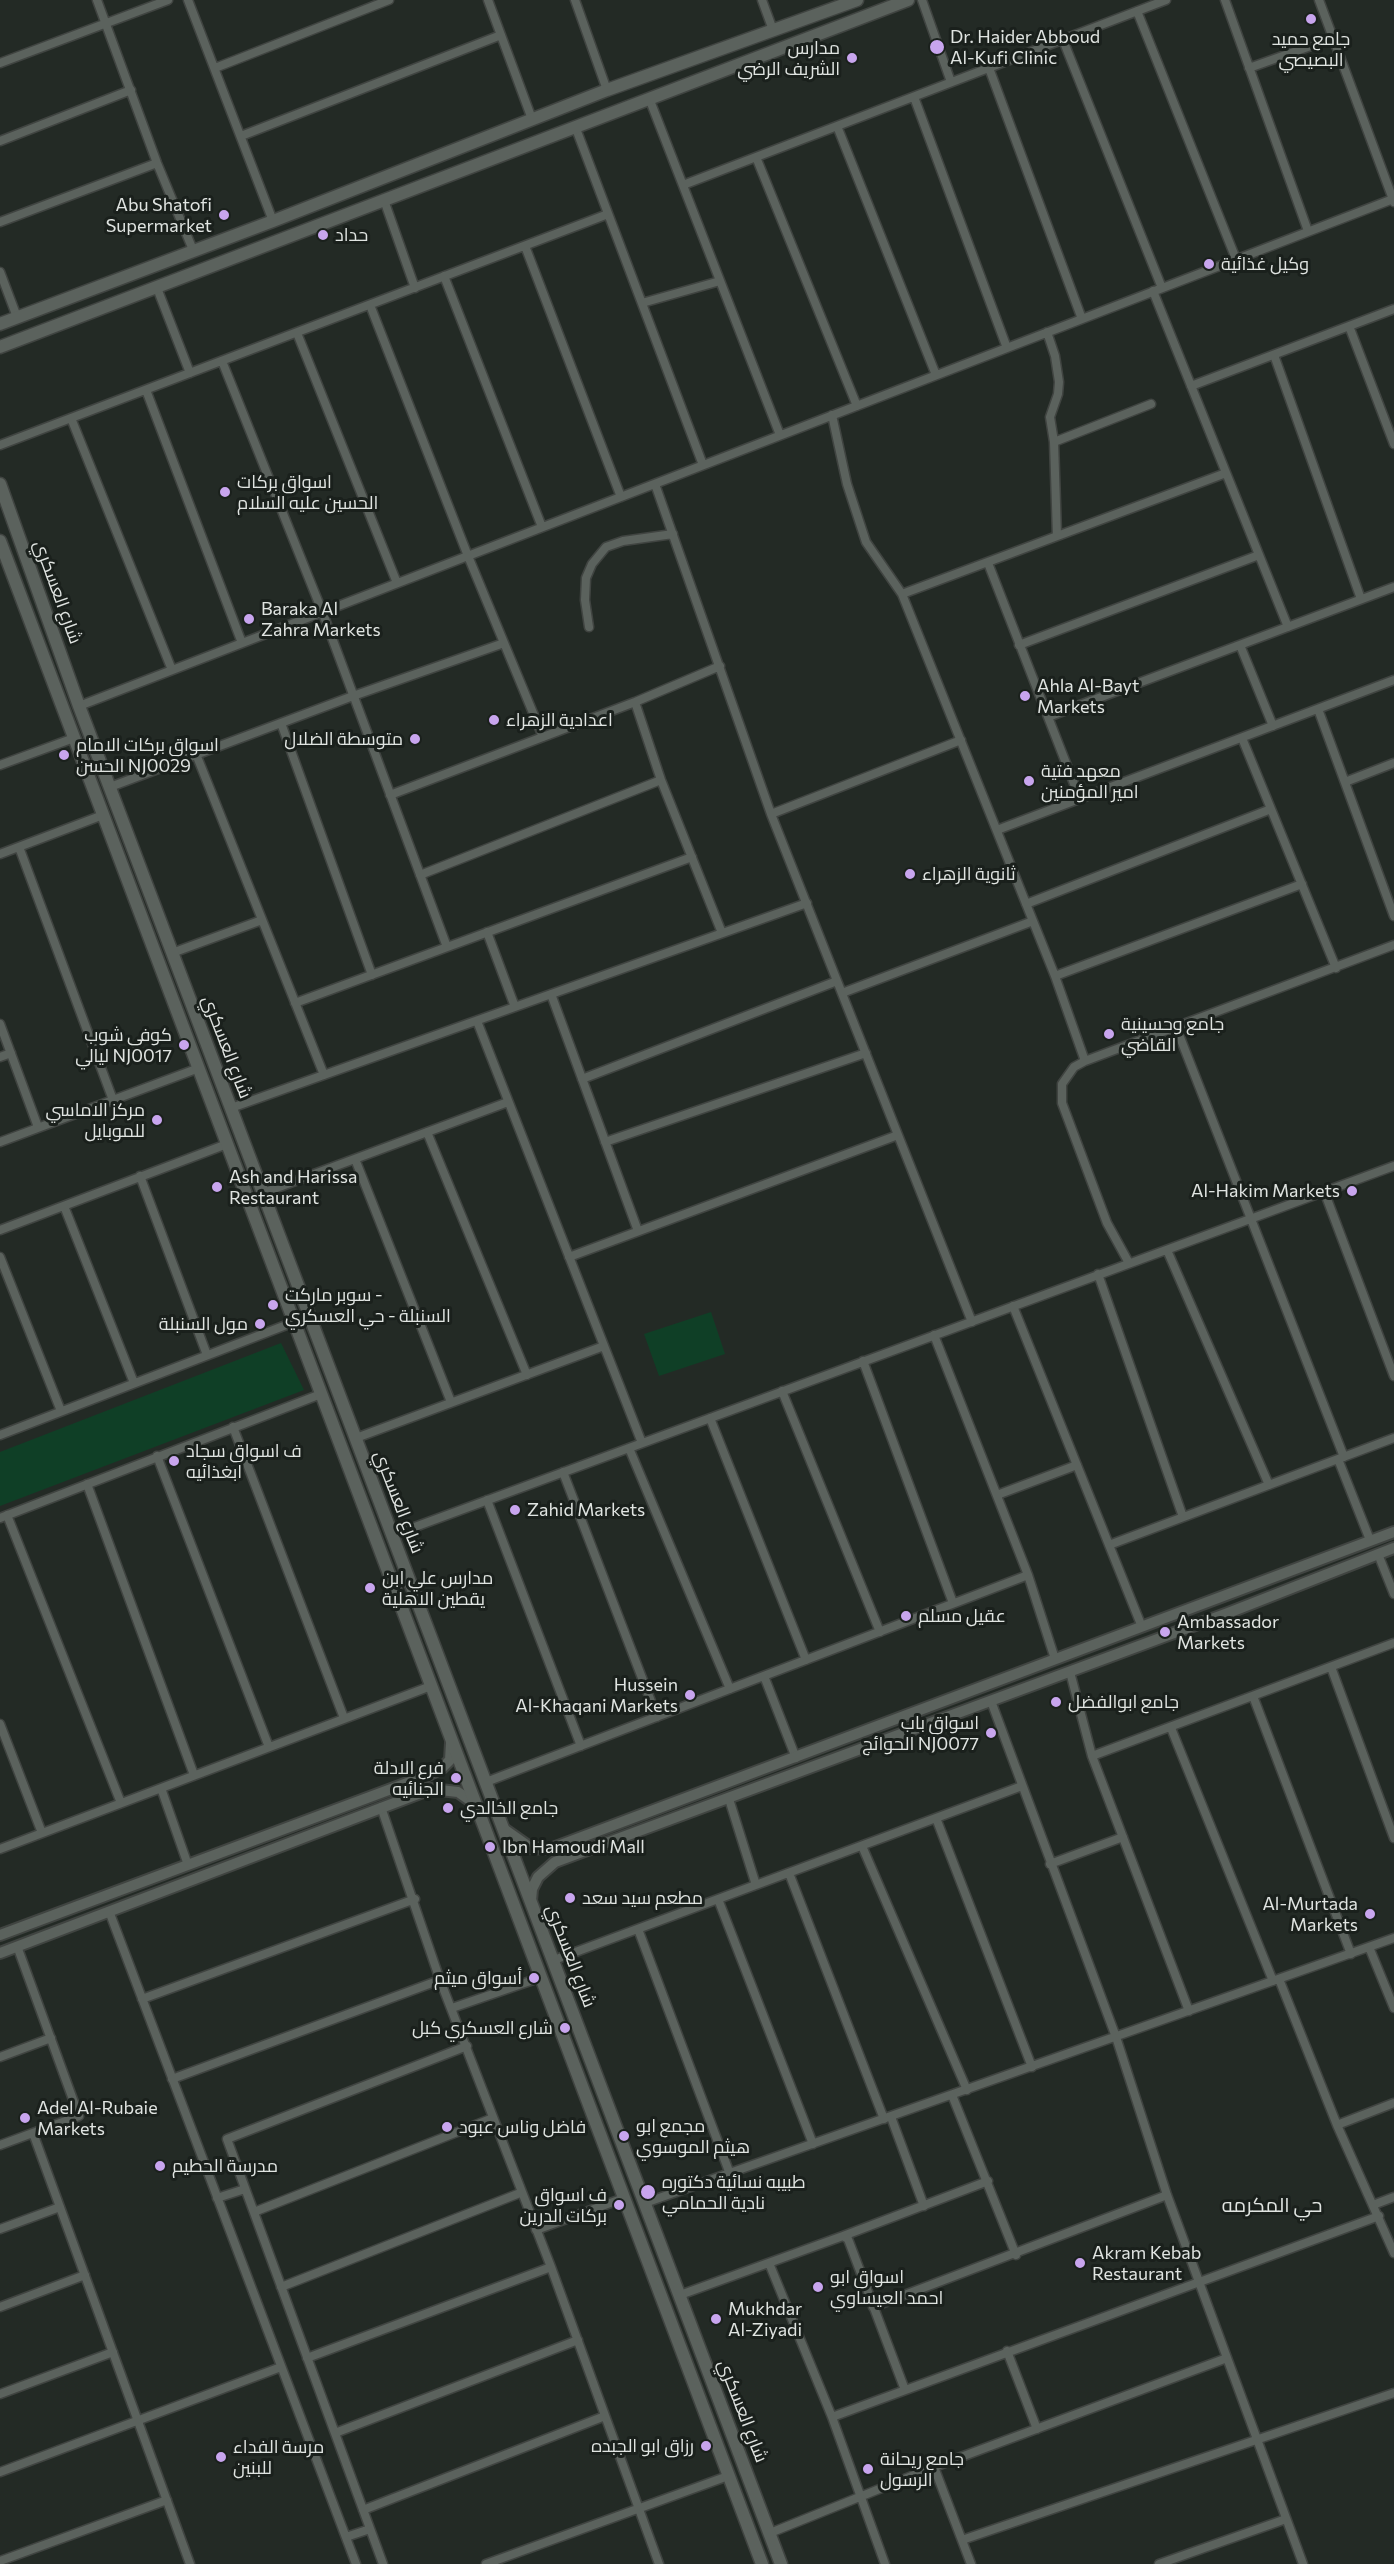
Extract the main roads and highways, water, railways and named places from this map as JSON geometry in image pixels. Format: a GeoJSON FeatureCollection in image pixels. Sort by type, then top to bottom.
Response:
{"type":"FeatureCollection","features":[{"type":"Feature","properties":{"kind":"main road"},"geometry":{"type":"LineString","coordinates":[[1,323],[273,221],[607,90],[857,0]]}},
{"type":"Feature","properties":{"kind":"main road"},"geometry":{"type":"LineString","coordinates":[[0,347],[908,0]]}},
{"type":"Feature","properties":{"kind":"main road"},"geometry":{"type":"LineString","coordinates":[[315,204],[312,213],[315,220],[327,222]]}},
{"type":"Feature","properties":{"kind":"main road"},"geometry":{"type":"LineString","coordinates":[[290,214],[297,215],[302,220],[300,233]]}},
{"type":"Feature","properties":{"kind":"main road","name":"شارع العسكري"},"geometry":{"type":"LineString","coordinates":[[0,484],[79,706],[781,2564]]}},
{"type":"Feature","properties":{"kind":"main road","name":"شارع العسكري"},"geometry":{"type":"LineString","coordinates":[[0,542],[450,1737],[480,1810],[539,1978],[590,2106],[762,2564]]}},
{"type":"Feature","properties":{"kind":"main road"},"geometry":{"type":"LineString","coordinates":[[165,980],[177,981],[181,976]]}},
{"type":"Feature","properties":{"kind":"main road"},"geometry":{"type":"LineString","coordinates":[[175,1007],[183,1001],[191,1002]]}},
{"type":"Feature","properties":{"kind":"main road"},"geometry":{"type":"LineString","coordinates":[[396,1592],[404,1596],[412,1588]]}},
{"type":"Feature","properties":{"kind":"main road"},"geometry":{"type":"LineString","coordinates":[[408,1624],[416,1616],[425,1619]]}},
{"type":"Feature","properties":{"kind":"main road"},"geometry":{"type":"LineString","coordinates":[[576,2071],[584,2076],[593,2072],[594,2067]]}},
{"type":"Feature","properties":{"kind":"main road"},"geometry":{"type":"LineString","coordinates":[[590,2106],[591,2102],[598,2097],[607,2103]]}},
{"type":"Feature","properties":{"kind":"place","name":"جامع حميد البصيصي"},"geometry":{"type":"Point","coordinates":[1311,19]}},
{"type":"Feature","properties":{"kind":"place","name":"Dr. Haider Abboud Al-Kufi Clinic"},"geometry":{"type":"Point","coordinates":[937,47]}},
{"type":"Feature","properties":{"kind":"place","name":"مدارس الشريف الرضي"},"geometry":{"type":"Point","coordinates":[852,58]}},
{"type":"Feature","properties":{"kind":"place","name":"Abu Shatofi Supermarket"},"geometry":{"type":"Point","coordinates":[224,215]}},
{"type":"Feature","properties":{"kind":"place","name":"حداد"},"geometry":{"type":"Point","coordinates":[323,235]}},
{"type":"Feature","properties":{"kind":"place","name":"وكيل غذائية"},"geometry":{"type":"Point","coordinates":[1209,264]}},
{"type":"Feature","properties":{"kind":"place","name":"اسواق بركات الحسين عليه السلام"},"geometry":{"type":"Point","coordinates":[225,492]}},
{"type":"Feature","properties":{"kind":"place","name":"Baraka Al Zahra Markets"},"geometry":{"type":"Point","coordinates":[249,619]}},
{"type":"Feature","properties":{"kind":"place","name":"Ahla Al-Bayt Markets"},"geometry":{"type":"Point","coordinates":[1025,696]}},
{"type":"Feature","properties":{"kind":"place","name":"اعدادية الزهراء"},"geometry":{"type":"Point","coordinates":[494,720]}},
{"type":"Feature","properties":{"kind":"place","name":"متوسطة الضلال"},"geometry":{"type":"Point","coordinates":[415,739]}},
{"type":"Feature","properties":{"kind":"place","name":"اسواق بركات الامام الحسن NJ0029"},"geometry":{"type":"Point","coordinates":[64,755]}},
{"type":"Feature","properties":{"kind":"place","name":"معهد فتية امير المؤمنين"},"geometry":{"type":"Point","coordinates":[1029,781]}},
{"type":"Feature","properties":{"kind":"place","name":"ثانوية الزهراء"},"geometry":{"type":"Point","coordinates":[910,874]}},
{"type":"Feature","properties":{"kind":"place","name":"جامع وحسينية القاضي"},"geometry":{"type":"Point","coordinates":[1109,1034]}},
{"type":"Feature","properties":{"kind":"place","name":"كوفي شوب ليالي NJ0017"},"geometry":{"type":"Point","coordinates":[184,1045]}},
{"type":"Feature","properties":{"kind":"place","name":"مركز الاماسي للموبايل"},"geometry":{"type":"Point","coordinates":[157,1120]}},
{"type":"Feature","properties":{"kind":"place","name":"Ash and Harissa Restaurant"},"geometry":{"type":"Point","coordinates":[217,1187]}},
{"type":"Feature","properties":{"kind":"place","name":"Al-Hakim Markets"},"geometry":{"type":"Point","coordinates":[1352,1191]}},
{"type":"Feature","properties":{"kind":"place","name":"سوبر ماركت - السنبلة - حي العسكري"},"geometry":{"type":"Point","coordinates":[273,1305]}},
{"type":"Feature","properties":{"kind":"place","name":"مول السنبلة"},"geometry":{"type":"Point","coordinates":[260,1324]}},
{"type":"Feature","properties":{"kind":"place","name":"ف اسواق سجاد ابغذائيه"},"geometry":{"type":"Point","coordinates":[174,1461]}},
{"type":"Feature","properties":{"kind":"place","name":"Zahid Markets"},"geometry":{"type":"Point","coordinates":[515,1510]}},
{"type":"Feature","properties":{"kind":"place","name":"مدارس علي ابن يقطين الاهلية"},"geometry":{"type":"Point","coordinates":[370,1588]}},
{"type":"Feature","properties":{"kind":"place","name":"عقيل مسلم"},"geometry":{"type":"Point","coordinates":[906,1616]}},
{"type":"Feature","properties":{"kind":"place","name":"Ambassador Markets"},"geometry":{"type":"Point","coordinates":[1165,1632]}},
{"type":"Feature","properties":{"kind":"place","name":"Hussein Al-Khaqani Markets"},"geometry":{"type":"Point","coordinates":[690,1695]}},
{"type":"Feature","properties":{"kind":"place","name":"جامع ابوالفضل"},"geometry":{"type":"Point","coordinates":[1056,1702]}},
{"type":"Feature","properties":{"kind":"place","name":"اسواق باب الحوائج NJ0077"},"geometry":{"type":"Point","coordinates":[991,1733]}},
{"type":"Feature","properties":{"kind":"place","name":"فرع الادلة الجنائيه"},"geometry":{"type":"Point","coordinates":[456,1778]}},
{"type":"Feature","properties":{"kind":"place","name":"جامع الخالدي"},"geometry":{"type":"Point","coordinates":[448,1808]}},
{"type":"Feature","properties":{"kind":"place","name":"Ibn Hamoudi Mall"},"geometry":{"type":"Point","coordinates":[490,1847]}},
{"type":"Feature","properties":{"kind":"place","name":"مطعم سيد سعد"},"geometry":{"type":"Point","coordinates":[570,1898]}},
{"type":"Feature","properties":{"kind":"place","name":"Al-Murtada Markets"},"geometry":{"type":"Point","coordinates":[1370,1914]}},
{"type":"Feature","properties":{"kind":"place","name":"أسواق ميثم"},"geometry":{"type":"Point","coordinates":[534,1978]}},
{"type":"Feature","properties":{"kind":"place","name":"شارع العسكري كبل"},"geometry":{"type":"Point","coordinates":[565,2028]}},
{"type":"Feature","properties":{"kind":"place","name":"Adel Al-Rubaie Markets"},"geometry":{"type":"Point","coordinates":[25,2118]}},
{"type":"Feature","properties":{"kind":"place","name":"فاضل وناس عبود"},"geometry":{"type":"Point","coordinates":[447,2127]}},
{"type":"Feature","properties":{"kind":"place","name":"مجمع ابو هيثم الموسوي"},"geometry":{"type":"Point","coordinates":[624,2136]}},
{"type":"Feature","properties":{"kind":"place","name":"مدرسة الحطيم"},"geometry":{"type":"Point","coordinates":[160,2166]}},
{"type":"Feature","properties":{"kind":"place","name":"طبيبه نسائية دكتوره نادية الحمامي"},"geometry":{"type":"Point","coordinates":[648,2192]}},
{"type":"Feature","properties":{"kind":"place","name":"ف اسواق بركات الدرين"},"geometry":{"type":"Point","coordinates":[619,2205]}},
{"type":"Feature","properties":{"kind":"place","name":"Akram Kebab Restaurant"},"geometry":{"type":"Point","coordinates":[1080,2263]}},
{"type":"Feature","properties":{"kind":"place","name":"اسواق ابو احمد العيساوي"},"geometry":{"type":"Point","coordinates":[818,2287]}},
{"type":"Feature","properties":{"kind":"place","name":"Mukhdar Al-Ziyadi"},"geometry":{"type":"Point","coordinates":[716,2319]}},
{"type":"Feature","properties":{"kind":"place","name":"رزاق ابو الجبده"},"geometry":{"type":"Point","coordinates":[706,2446]}},
{"type":"Feature","properties":{"kind":"place","name":"مرسة الفداء للبنين"},"geometry":{"type":"Point","coordinates":[221,2457]}},
{"type":"Feature","properties":{"kind":"place","name":"جامع ريحانة الرسول"},"geometry":{"type":"Point","coordinates":[868,2469]}},
{"type":"Feature","properties":{"kind":"district","name":"حي المكرمه"},"geometry":{"type":"Point","coordinates":[1272,2205]}}]}
